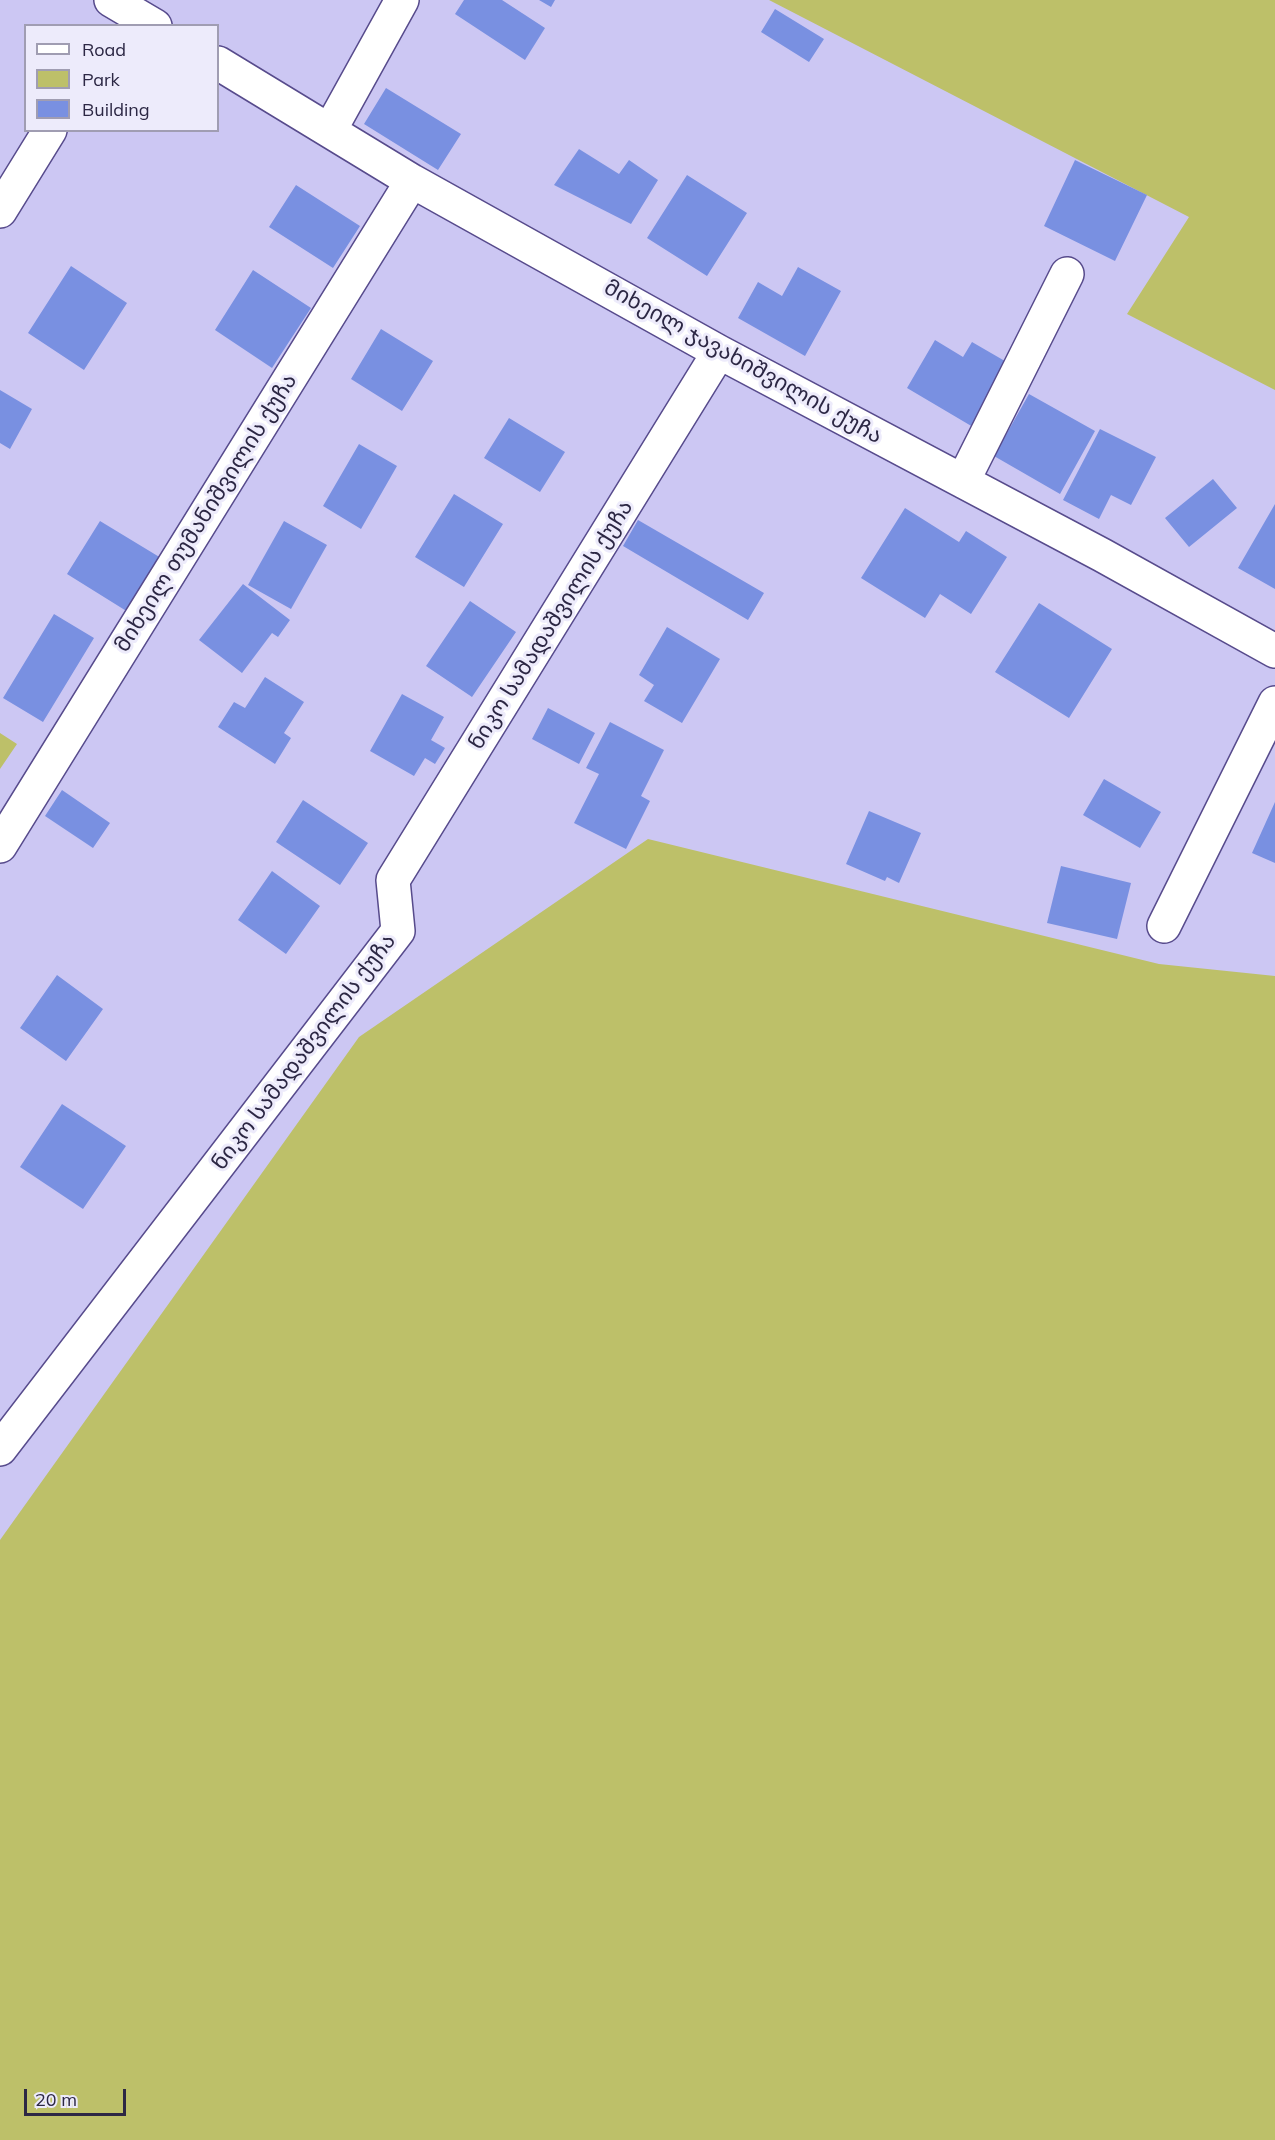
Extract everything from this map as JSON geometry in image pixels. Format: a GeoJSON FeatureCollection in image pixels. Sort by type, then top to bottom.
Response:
{"type":"FeatureCollection","features":[{"type":"Feature","properties":{"kind":"street"},"geometry":{"type":"LineString","coordinates":[[330,130],[402,0]]}},
{"type":"Feature","properties":{"kind":"street"},"geometry":{"type":"LineString","coordinates":[[118,11],[150,24]]}},
{"type":"Feature","properties":{"kind":"street","name":"მიხეილ ჯავახიშვილის ქუჩა"},"geometry":{"type":"LineString","coordinates":[[219,64],[412,181],[719,352],[963,481],[1275,651]]}},
{"type":"Feature","properties":{"kind":"street"},"geometry":{"type":"LineString","coordinates":[[0,211],[49,132]]}},
{"type":"Feature","properties":{"kind":"street","name":"მიხეილ თუმანიშვილის ქუჩა"},"geometry":{"type":"LineString","coordinates":[[0,846],[412,181]]}},
{"type":"Feature","properties":{"kind":"street"},"geometry":{"type":"LineString","coordinates":[[963,481],[1067,274]]}},
{"type":"Feature","properties":{"kind":"street","name":"ნიკო სამადაშვილის ქუჩა"},"geometry":{"type":"LineString","coordinates":[[0,1449],[398,931],[393,880],[719,352]]}},
{"type":"Feature","properties":{"kind":"street"},"geometry":{"type":"LineString","coordinates":[[1164,926],[1275,703]]}},
{"type":"Feature","properties":{"kind":"green space"},"geometry":{"type":"Polygon","coordinates":[[[769,0],[1275,0],[1275,390],[1127,314],[1189,217],[769,0]]]}},
{"type":"Feature","properties":{"kind":"green space"},"geometry":{"type":"Polygon","coordinates":[[[0,733],[17,744],[0,769],[0,733]]]}},
{"type":"Feature","properties":{"kind":"green space"},"geometry":{"type":"Polygon","coordinates":[[[648,839],[1159,964],[1275,976],[1275,2140],[0,2140],[0,1540],[359,1037],[648,839]]]}},
{"type":"Feature","properties":{"kind":"building"},"geometry":{"type":"Polygon","coordinates":[[[464,0],[502,0],[545,28],[525,60],[455,14],[464,0]]]}},
{"type":"Feature","properties":{"kind":"building"},"geometry":{"type":"Polygon","coordinates":[[[539,0],[555,0],[551,7],[539,0]]]}},
{"type":"Feature","properties":{"kind":"building"},"geometry":{"type":"Polygon","coordinates":[[[775,9],[824,39],[809,62],[761,32],[775,9]]]}},
{"type":"Feature","properties":{"kind":"building"},"geometry":{"type":"Polygon","coordinates":[[[386,88],[461,134],[438,170],[364,124],[386,88]]]}},
{"type":"Feature","properties":{"kind":"building"},"geometry":{"type":"Polygon","coordinates":[[[579,149],[619,174],[629,160],[658,180],[631,224],[554,185],[579,149]]]}},
{"type":"Feature","properties":{"kind":"building"},"geometry":{"type":"Polygon","coordinates":[[[1075,160],[1147,195],[1115,261],[1044,226],[1075,160]]]}},
{"type":"Feature","properties":{"kind":"building"},"geometry":{"type":"Polygon","coordinates":[[[687,175],[747,213],[707,276],[647,238],[687,175]]]}},
{"type":"Feature","properties":{"kind":"building"},"geometry":{"type":"Polygon","coordinates":[[[296,185],[360,226],[333,268],[269,227],[296,185]]]}},
{"type":"Feature","properties":{"kind":"building"},"geometry":{"type":"Polygon","coordinates":[[[71,266],[127,303],[84,370],[28,333],[71,266]]]}},
{"type":"Feature","properties":{"kind":"building"},"geometry":{"type":"Polygon","coordinates":[[[798,267],[841,291],[805,356],[738,318],[758,282],[782,296],[798,267]]]}},
{"type":"Feature","properties":{"kind":"building"},"geometry":{"type":"Polygon","coordinates":[[[253,270],[311,308],[272,368],[215,330],[253,270]]]}},
{"type":"Feature","properties":{"kind":"building"},"geometry":{"type":"Polygon","coordinates":[[[381,329],[433,361],[402,411],[351,379],[381,329]]]}},
{"type":"Feature","properties":{"kind":"building"},"geometry":{"type":"Polygon","coordinates":[[[935,340],[963,357],[972,342],[1010,364],[973,427],[907,388],[935,340]]]}},
{"type":"Feature","properties":{"kind":"building"},"geometry":{"type":"Polygon","coordinates":[[[0,390],[32,409],[10,449],[0,443],[0,390]]]}},
{"type":"Feature","properties":{"kind":"building"},"geometry":{"type":"Polygon","coordinates":[[[1029,394],[1095,431],[1060,494],[994,456],[1029,394]]]}},
{"type":"Feature","properties":{"kind":"building"},"geometry":{"type":"Polygon","coordinates":[[[509,418],[565,452],[540,492],[484,458],[509,418]]]}},
{"type":"Feature","properties":{"kind":"building"},"geometry":{"type":"Polygon","coordinates":[[[1100,429],[1156,457],[1131,505],[1111,495],[1099,519],[1063,500],[1100,429]]]}},
{"type":"Feature","properties":{"kind":"building"},"geometry":{"type":"Polygon","coordinates":[[[359,444],[397,466],[361,529],[323,506],[359,444]]]}},
{"type":"Feature","properties":{"kind":"building"},"geometry":{"type":"Polygon","coordinates":[[[1213,479],[1237,508],[1189,547],[1165,518],[1213,479]]]}},
{"type":"Feature","properties":{"kind":"building"},"geometry":{"type":"Polygon","coordinates":[[[454,494],[503,524],[464,587],[415,557],[454,494]]]}},
{"type":"Feature","properties":{"kind":"building"},"geometry":{"type":"Polygon","coordinates":[[[1275,504],[1275,589],[1238,568],[1275,504]]]}},
{"type":"Feature","properties":{"kind":"building"},"geometry":{"type":"Polygon","coordinates":[[[905,508],[959,542],[966,531],[1007,557],[971,614],[940,594],[925,618],[861,578],[905,508]]]}},
{"type":"Feature","properties":{"kind":"building"},"geometry":{"type":"Polygon","coordinates":[[[638,520],[764,593],[748,620],[623,546],[638,520]]]}},
{"type":"Feature","properties":{"kind":"building"},"geometry":{"type":"Polygon","coordinates":[[[100,521],[161,558],[128,612],[67,574],[100,521]]]}},
{"type":"Feature","properties":{"kind":"building"},"geometry":{"type":"Polygon","coordinates":[[[284,521],[327,545],[291,609],[248,585],[284,521]]]}},
{"type":"Feature","properties":{"kind":"building"},"geometry":{"type":"Polygon","coordinates":[[[243,584],[290,620],[278,637],[272,633],[242,673],[199,640],[243,584]]]}},
{"type":"Feature","properties":{"kind":"building"},"geometry":{"type":"Polygon","coordinates":[[[470,601],[516,632],[472,697],[426,666],[470,601]]]}},
{"type":"Feature","properties":{"kind":"building"},"geometry":{"type":"Polygon","coordinates":[[[1039,603],[1112,649],[1069,718],[995,672],[1039,603]]]}},
{"type":"Feature","properties":{"kind":"building"},"geometry":{"type":"Polygon","coordinates":[[[54,614],[94,638],[43,722],[3,698],[54,614]]]}},
{"type":"Feature","properties":{"kind":"building"},"geometry":{"type":"Polygon","coordinates":[[[667,627],[720,659],[682,723],[644,701],[654,685],[639,675],[667,627]]]}},
{"type":"Feature","properties":{"kind":"building"},"geometry":{"type":"Polygon","coordinates":[[[265,677],[304,702],[284,733],[291,738],[275,764],[218,727],[234,702],[245,708],[265,677]]]}},
{"type":"Feature","properties":{"kind":"building"},"geometry":{"type":"Polygon","coordinates":[[[402,694],[444,717],[431,740],[445,748],[435,764],[425,758],[414,776],[370,751],[402,694]]]}},
{"type":"Feature","properties":{"kind":"building"},"geometry":{"type":"Polygon","coordinates":[[[548,708],[595,733],[579,764],[532,739],[548,708]]]}},
{"type":"Feature","properties":{"kind":"building"},"geometry":{"type":"Polygon","coordinates":[[[610,722],[664,750],[641,796],[650,801],[626,849],[574,823],[599,774],[586,768],[610,722]]]}},
{"type":"Feature","properties":{"kind":"building"},"geometry":{"type":"Polygon","coordinates":[[[1104,779],[1161,812],[1140,848],[1083,815],[1104,779]]]}},
{"type":"Feature","properties":{"kind":"building"},"geometry":{"type":"Polygon","coordinates":[[[62,790],[110,823],[93,848],[45,816],[62,790]]]}},
{"type":"Feature","properties":{"kind":"building"},"geometry":{"type":"Polygon","coordinates":[[[303,800],[368,843],[340,885],[276,842],[303,800]]]}},
{"type":"Feature","properties":{"kind":"building"},"geometry":{"type":"Polygon","coordinates":[[[1275,802],[1275,863],[1252,853],[1275,802]]]}},
{"type":"Feature","properties":{"kind":"building"},"geometry":{"type":"Polygon","coordinates":[[[869,811],[921,833],[899,883],[887,877],[885,881],[846,864],[869,811]]]}},
{"type":"Feature","properties":{"kind":"building"},"geometry":{"type":"Polygon","coordinates":[[[1061,866],[1131,883],[1117,939],[1047,923],[1061,866]]]}},
{"type":"Feature","properties":{"kind":"building"},"geometry":{"type":"Polygon","coordinates":[[[272,871],[320,906],[286,954],[238,920],[272,871]]]}},
{"type":"Feature","properties":{"kind":"building"},"geometry":{"type":"Polygon","coordinates":[[[57,975],[103,1009],[66,1061],[20,1028],[57,975]]]}},
{"type":"Feature","properties":{"kind":"building"},"geometry":{"type":"Polygon","coordinates":[[[62,1104],[126,1146],[83,1209],[20,1167],[62,1104]]]}}]}
